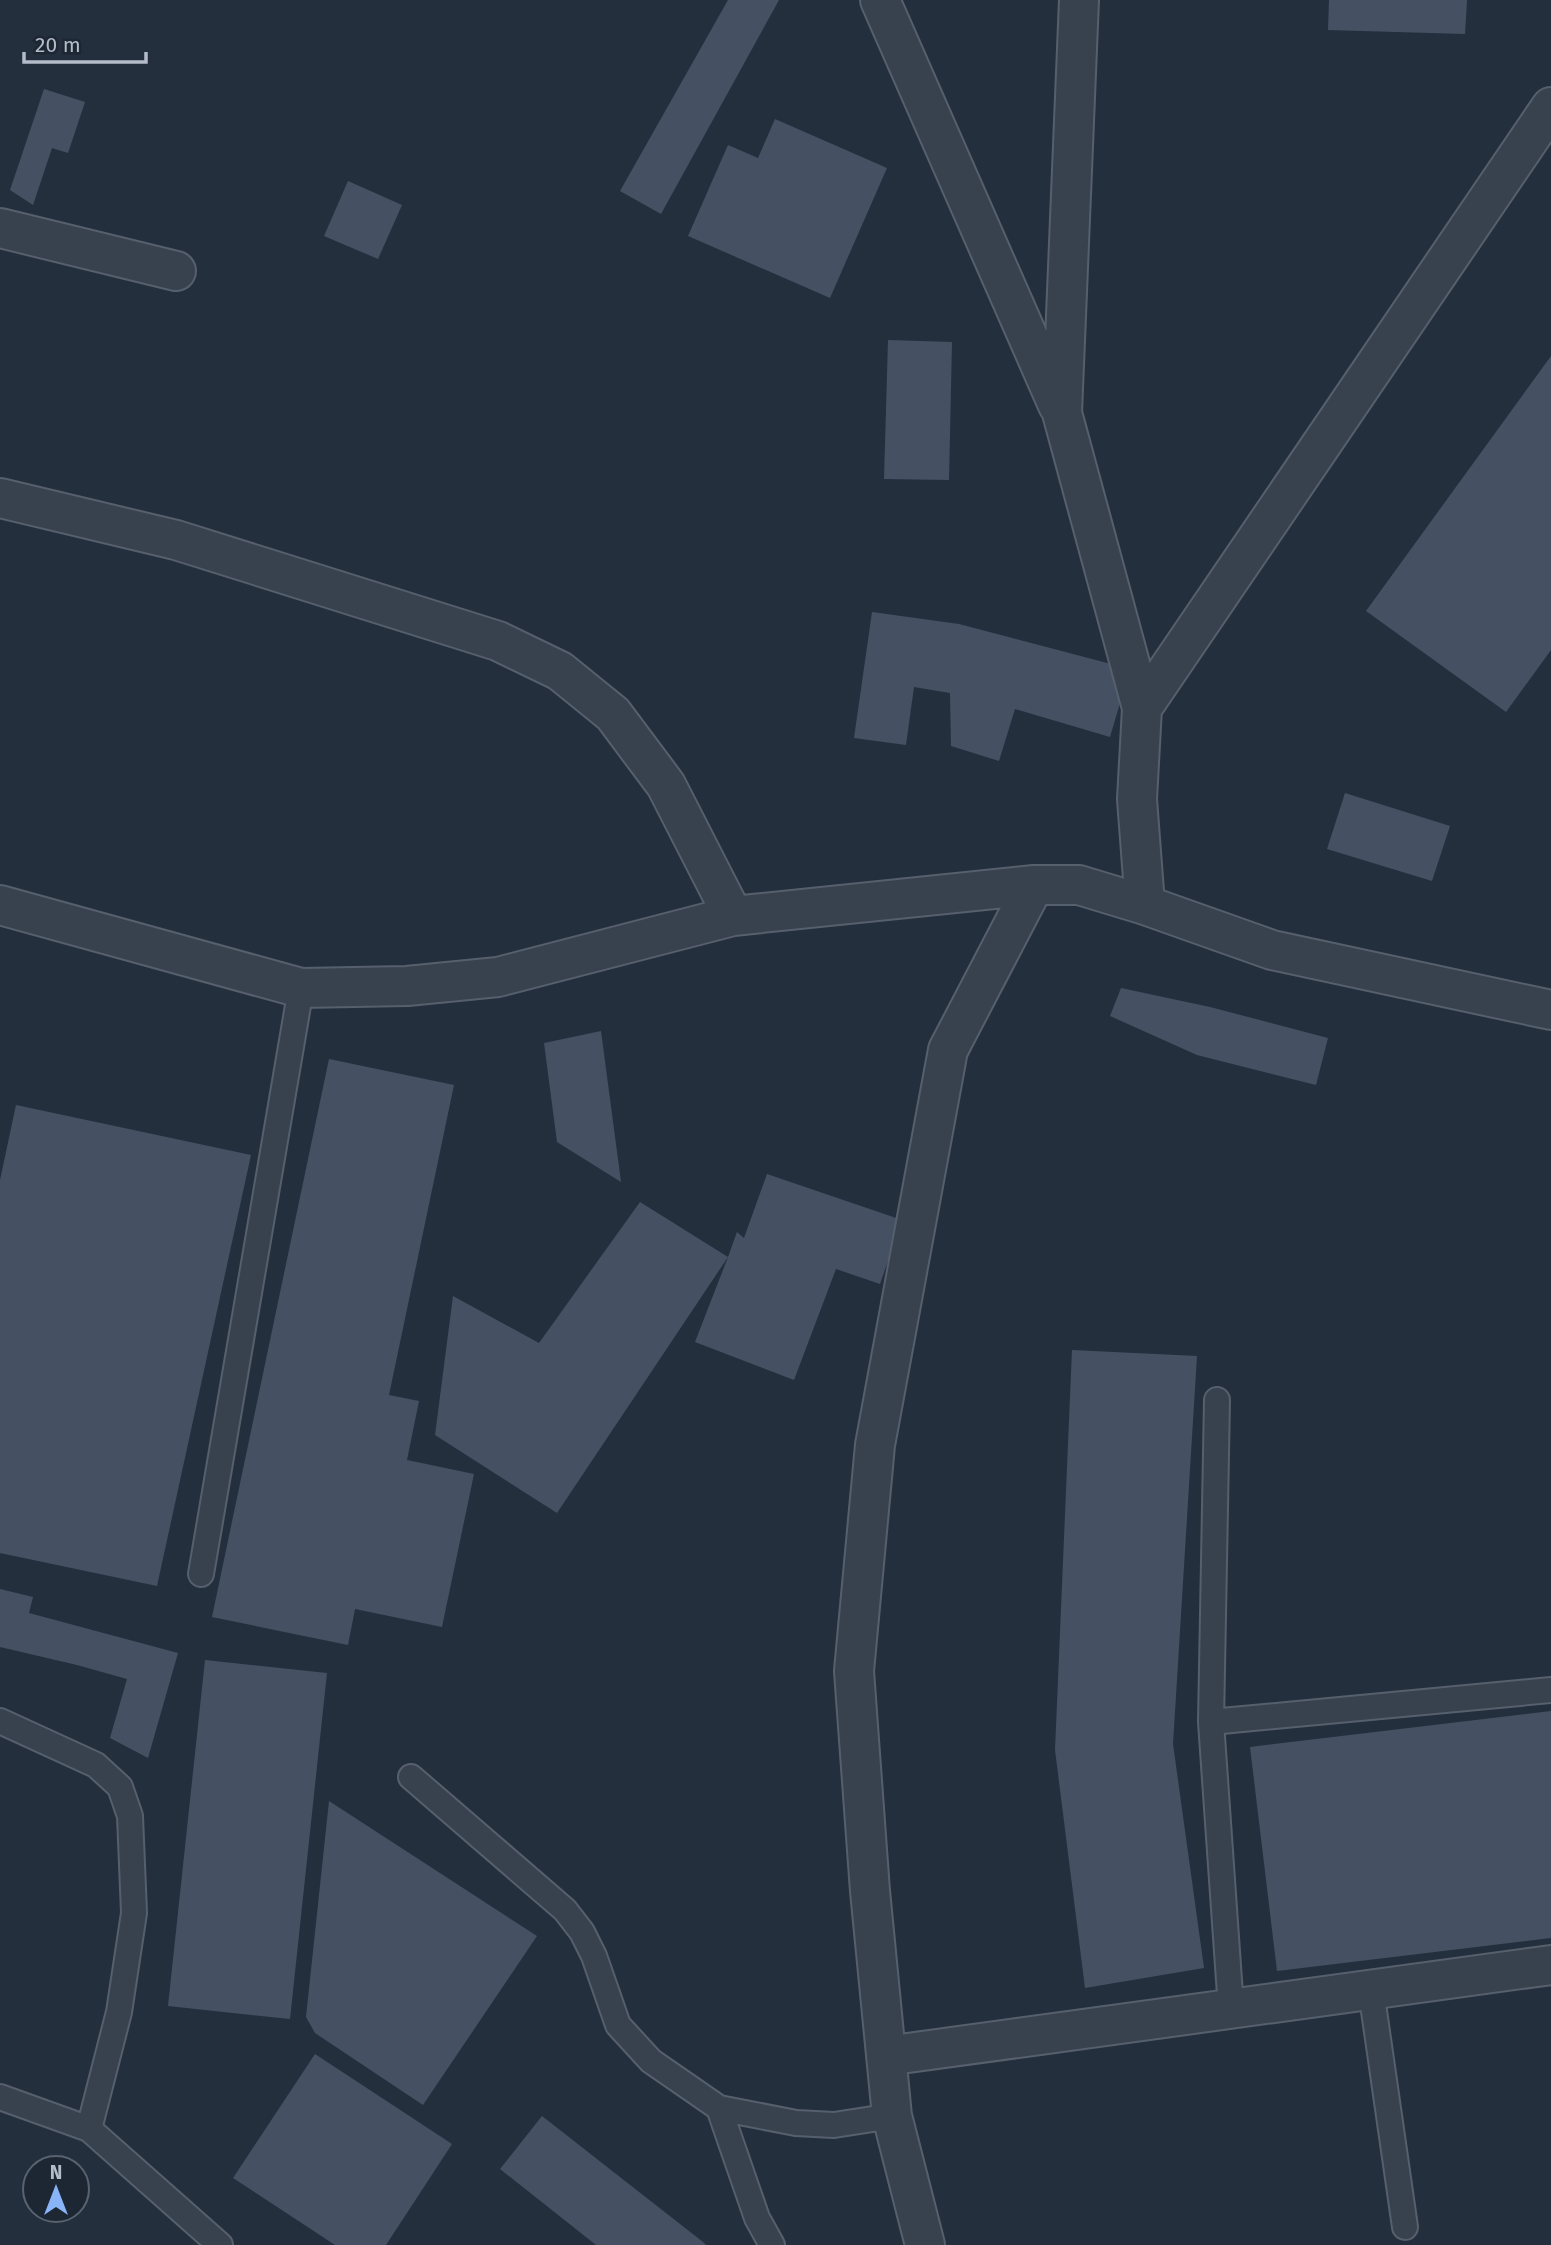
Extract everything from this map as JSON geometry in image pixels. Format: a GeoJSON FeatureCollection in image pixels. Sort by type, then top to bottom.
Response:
{"type":"FeatureCollection","features":[{"type":"Feature","properties":{"kind":"street"},"geometry":{"type":"LineString","coordinates":[[880,0],[1062,413],[1142,708],[1137,799],[1145,905]]}},
{"type":"Feature","properties":{"kind":"street"},"geometry":{"type":"LineString","coordinates":[[1062,413],[1079,0]]}},
{"type":"Feature","properties":{"kind":"street"},"geometry":{"type":"LineString","coordinates":[[1142,708],[1551,107]]}},
{"type":"Feature","properties":{"kind":"street"},"geometry":{"type":"LineString","coordinates":[[0,228],[176,271]]}},
{"type":"Feature","properties":{"kind":"street"},"geometry":{"type":"LineString","coordinates":[[0,498],[176,540],[498,642],[560,671],[613,714],[666,785],[733,916]]}},
{"type":"Feature","properties":{"kind":"street"},"geometry":{"type":"LineString","coordinates":[[0,905],[301,988],[407,986],[498,978],[733,916],[1034,886],[1079,885],[1145,905],[1272,950],[1551,1010]]}},
{"type":"Feature","properties":{"kind":"street"},"geometry":{"type":"LineString","coordinates":[[925,2245],[892,2116],[870,1891],[854,1671],[875,1445],[948,1050],[1034,886]]}},
{"type":"Feature","properties":{"kind":"street"},"geometry":{"type":"LineString","coordinates":[[886,2056],[1551,1965]]}},
{"type":"Feature","properties":{"kind":"lane"},"geometry":{"type":"LineString","coordinates":[[201,1574],[301,988]]}},
{"type":"Feature","properties":{"kind":"lane"},"geometry":{"type":"LineString","coordinates":[[1217,1400],[1211,1722],[1231,2009]]}},
{"type":"Feature","properties":{"kind":"lane"},"geometry":{"type":"LineString","coordinates":[[1211,1722],[1551,1690]]}},
{"type":"Feature","properties":{"kind":"lane"},"geometry":{"type":"LineString","coordinates":[[0,1721],[96,1765],[120,1787],[130,1816],[134,1913],[119,2012],[89,2129]]}},
{"type":"Feature","properties":{"kind":"lane"},"geometry":{"type":"LineString","coordinates":[[411,1777],[565,1910],[582,1932],[594,1955],[618,2025],[651,2061],[719,2108],[796,2123],[834,2124],[892,2116]]}},
{"type":"Feature","properties":{"kind":"lane"},"geometry":{"type":"LineString","coordinates":[[1371,1990],[1405,2227]]}},
{"type":"Feature","properties":{"kind":"lane"},"geometry":{"type":"LineString","coordinates":[[0,2097],[89,2129],[219,2245]]}},
{"type":"Feature","properties":{"kind":"lane"},"geometry":{"type":"LineString","coordinates":[[719,2108],[757,2218],[772,2245]]}},
{"type":"Feature","properties":{"kind":"building"},"geometry":{"type":"Polygon","coordinates":[[[728,0],[779,0],[661,214],[620,191],[728,0]]]}},
{"type":"Feature","properties":{"kind":"building"},"geometry":{"type":"Polygon","coordinates":[[[1329,0],[1467,0],[1465,34],[1328,30],[1329,0]]]}},
{"type":"Feature","properties":{"kind":"building"},"geometry":{"type":"Polygon","coordinates":[[[44,89],[85,102],[68,153],[52,148],[33,205],[10,190],[44,89]]]}},
{"type":"Feature","properties":{"kind":"building"},"geometry":{"type":"Polygon","coordinates":[[[775,119],[887,168],[830,298],[688,236],[728,145],[758,158],[775,119]]]}},
{"type":"Feature","properties":{"kind":"building"},"geometry":{"type":"Polygon","coordinates":[[[348,181],[402,205],[378,259],[324,236],[348,181]]]}},
{"type":"Feature","properties":{"kind":"building"},"geometry":{"type":"Polygon","coordinates":[[[888,340],[952,342],[949,480],[884,479],[888,340]]]}},
{"type":"Feature","properties":{"kind":"building"},"geometry":{"type":"Polygon","coordinates":[[[1551,356],[1551,650],[1506,712],[1366,611],[1551,356]]]}},
{"type":"Feature","properties":{"kind":"building"},"geometry":{"type":"Polygon","coordinates":[[[872,612],[959,624],[1130,669],[1110,737],[1015,709],[999,761],[951,746],[950,693],[914,687],[906,745],[854,738],[872,612]]]}},
{"type":"Feature","properties":{"kind":"building"},"geometry":{"type":"Polygon","coordinates":[[[1345,793],[1450,826],[1432,881],[1327,849],[1345,793]]]}},
{"type":"Feature","properties":{"kind":"building"},"geometry":{"type":"Polygon","coordinates":[[[1121,988],[1210,1007],[1328,1038],[1316,1085],[1197,1055],[1110,1016],[1121,988]]]}},
{"type":"Feature","properties":{"kind":"building"},"geometry":{"type":"Polygon","coordinates":[[[601,1031],[621,1182],[557,1142],[544,1043],[601,1031]]]}},
{"type":"Feature","properties":{"kind":"building"},"geometry":{"type":"Polygon","coordinates":[[[329,1059],[454,1085],[389,1395],[419,1401],[407,1460],[474,1474],[442,1627],[355,1609],[348,1645],[212,1617],[329,1059]]]}},
{"type":"Feature","properties":{"kind":"building"},"geometry":{"type":"Polygon","coordinates":[[[16,1105],[251,1155],[157,1586],[0,1553],[0,1180],[16,1105]]]}},
{"type":"Feature","properties":{"kind":"building"},"geometry":{"type":"Polygon","coordinates":[[[767,1174],[902,1220],[880,1284],[836,1269],[794,1380],[695,1342],[737,1232],[744,1238],[767,1174]]]}},
{"type":"Feature","properties":{"kind":"building"},"geometry":{"type":"Polygon","coordinates":[[[640,1202],[728,1257],[557,1513],[435,1435],[453,1296],[539,1343],[640,1202]]]}},
{"type":"Feature","properties":{"kind":"building"},"geometry":{"type":"Polygon","coordinates":[[[1072,1350],[1197,1356],[1173,1744],[1204,1968],[1085,1988],[1055,1750],[1072,1350]]]}},
{"type":"Feature","properties":{"kind":"building"},"geometry":{"type":"Polygon","coordinates":[[[0,1589],[33,1597],[29,1613],[178,1653],[148,1758],[110,1738],[127,1679],[0,1647],[0,1589]]]}},
{"type":"Feature","properties":{"kind":"building"},"geometry":{"type":"Polygon","coordinates":[[[205,1660],[327,1673],[290,2019],[168,2006],[205,1660]]]}},
{"type":"Feature","properties":{"kind":"building"},"geometry":{"type":"Polygon","coordinates":[[[1551,1711],[1551,1938],[1277,1971],[1250,1747],[1551,1711]]]}},
{"type":"Feature","properties":{"kind":"building"},"geometry":{"type":"Polygon","coordinates":[[[329,1801],[537,1936],[423,2105],[315,2033],[306,2017],[329,1801]]]}},
{"type":"Feature","properties":{"kind":"building"},"geometry":{"type":"Polygon","coordinates":[[[315,2054],[452,2144],[386,2245],[335,2245],[233,2178],[315,2054]]]}},
{"type":"Feature","properties":{"kind":"building"},"geometry":{"type":"Polygon","coordinates":[[[542,2116],[706,2245],[596,2245],[500,2169],[542,2116]]]}}]}
